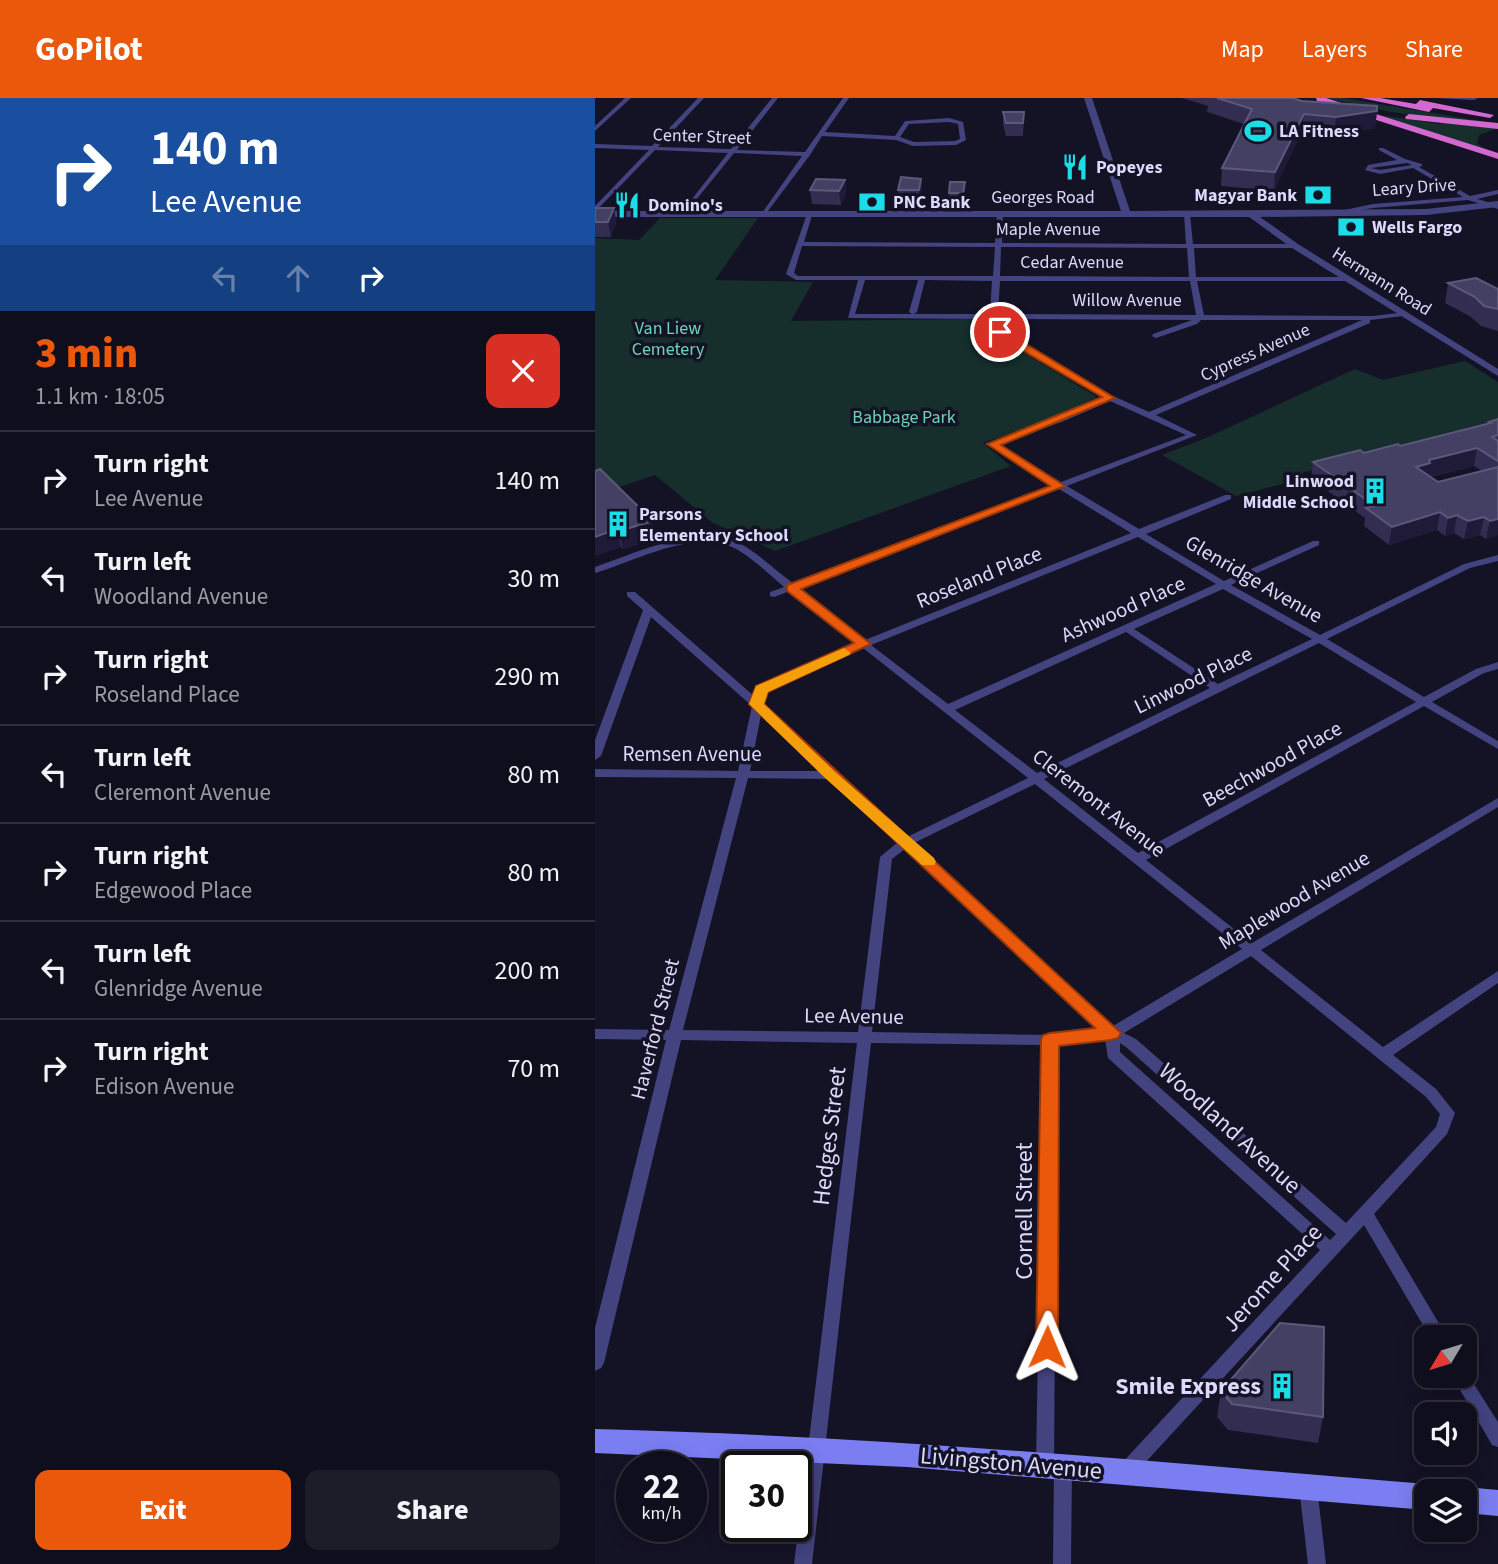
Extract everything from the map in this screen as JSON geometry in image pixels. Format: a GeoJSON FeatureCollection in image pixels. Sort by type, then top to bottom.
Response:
{"type":"FeatureCollection","features":[{"type":"Feature","properties":{"kind":"highway"},"geometry":{"type":"LineString","coordinates":[[1318,98],[1412,118],[1498,128]]}},
{"type":"Feature","properties":{"kind":"highway"},"geometry":{"type":"LineString","coordinates":[[1318,98],[1498,154]]}},
{"type":"Feature","properties":{"kind":"highway"},"geometry":{"type":"LineString","coordinates":[[1365,98],[1498,118]]}},
{"type":"Feature","properties":{"kind":"highway"},"geometry":{"type":"LineString","coordinates":[[1389,98],[1498,118]]}},
{"type":"Feature","properties":{"kind":"highway"},"geometry":{"type":"LineString","coordinates":[[1418,98],[1498,110]]}},
{"type":"Feature","properties":{"kind":"highway"},"geometry":{"type":"LineString","coordinates":[[1498,128],[1483,138],[1486,146],[1498,154]]}},
{"type":"Feature","properties":{"kind":"main road","name":"Livingston Avenue"},"geometry":{"type":"LineString","coordinates":[[595,1441],[735,1443],[816,1448],[1414,1496]]}},
{"type":"Feature","properties":{"kind":"main road"},"geometry":{"type":"LineString","coordinates":[[1477,1501],[1498,1503]]}},
{"type":"Feature","properties":{"kind":"street"},"geometry":{"type":"LineString","coordinates":[[595,129],[628,98]]}},
{"type":"Feature","properties":{"kind":"street"},"geometry":{"type":"LineString","coordinates":[[595,212],[701,98]]}},
{"type":"Feature","properties":{"kind":"street"},"geometry":{"type":"LineString","coordinates":[[683,214],[775,98]]}},
{"type":"Feature","properties":{"kind":"street"},"geometry":{"type":"LineString","coordinates":[[765,213],[846,98]]}},
{"type":"Feature","properties":{"kind":"street"},"geometry":{"type":"LineString","coordinates":[[1087,98],[1126,214]]}},
{"type":"Feature","properties":{"kind":"street"},"geometry":{"type":"LineString","coordinates":[[1440,98],[1474,98]]}},
{"type":"Feature","properties":{"kind":"street"},"geometry":{"type":"LineString","coordinates":[[822,134],[897,138],[912,144],[956,143],[963,140],[961,123],[949,120],[907,122],[897,138]]}},
{"type":"Feature","properties":{"kind":"street","name":"Center Street"},"geometry":{"type":"LineString","coordinates":[[595,146],[808,154]]}},
{"type":"Feature","properties":{"kind":"street"},"geometry":{"type":"LineString","coordinates":[[1381,149],[1404,162],[1420,165],[1380,172],[1367,169],[1404,162]]}},
{"type":"Feature","properties":{"kind":"street"},"geometry":{"type":"LineString","coordinates":[[1415,167],[1471,199],[1496,204]]}},
{"type":"Feature","properties":{"kind":"street","name":"Leary Drive"},"geometry":{"type":"LineString","coordinates":[[1332,214],[1355,208],[1471,199],[1498,192]]}},
{"type":"Feature","properties":{"kind":"street","name":"Georges Road"},"geometry":{"type":"LineString","coordinates":[[595,212],[1332,214],[1426,212],[1496,204]]}},
{"type":"Feature","properties":{"kind":"street"},"geometry":{"type":"LineString","coordinates":[[800,244],[810,212]]}},
{"type":"Feature","properties":{"kind":"street"},"geometry":{"type":"LineString","coordinates":[[774,594],[1193,435],[1110,398],[994,326],[1000,213]]}},
{"type":"Feature","properties":{"kind":"street"},"geometry":{"type":"LineString","coordinates":[[1156,336],[1194,322],[1200,316],[1193,278],[1187,214]]}},
{"type":"Feature","properties":{"kind":"street","name":"Hermann Road"},"geometry":{"type":"LineString","coordinates":[[1251,214],[1295,246],[1498,373]]}},
{"type":"Feature","properties":{"kind":"street","name":"Maple Avenue"},"geometry":{"type":"LineString","coordinates":[[800,244],[1295,246]]}},
{"type":"Feature","properties":{"kind":"street","name":"Cedar Avenue"},"geometry":{"type":"LineString","coordinates":[[800,244],[790,274],[796,278],[1348,279]]}},
{"type":"Feature","properties":{"kind":"street","name":"Willow Avenue"},"geometry":{"type":"LineString","coordinates":[[862,278],[851,316],[1373,318],[1403,314]]}},
{"type":"Feature","properties":{"kind":"street"},"geometry":{"type":"LineString","coordinates":[[913,312],[922,278]]}},
{"type":"Feature","properties":{"kind":"street","name":"Cypress Avenue"},"geometry":{"type":"LineString","coordinates":[[1150,415],[1373,318]]}},
{"type":"Feature","properties":{"kind":"street","name":"Glenridge Avenue"},"geometry":{"type":"LineString","coordinates":[[1110,398],[992,444],[1138,534],[1498,746]]}},
{"type":"Feature","properties":{"kind":"street","name":"Roseland Place"},"geometry":{"type":"LineString","coordinates":[[756,704],[761,689],[864,644],[1228,497]]}},
{"type":"Feature","properties":{"kind":"street","name":"Cleremont Avenue"},"geometry":{"type":"LineString","coordinates":[[595,570],[679,543],[714,539],[737,545],[1384,1054],[1431,1093],[1448,1113]]}},
{"type":"Feature","properties":{"kind":"street","name":"Ashwood Place"},"geometry":{"type":"LineString","coordinates":[[947,709],[1315,543]]}},
{"type":"Feature","properties":{"kind":"street","name":"Linwood Place"},"geometry":{"type":"LineString","coordinates":[[907,842],[1467,566],[1498,558]]}},
{"type":"Feature","properties":{"kind":"street","name":"Woodland Avenue"},"geometry":{"type":"LineString","coordinates":[[631,594],[907,842],[1111,1033],[1131,1043],[1346,1233]]}},
{"type":"Feature","properties":{"kind":"street"},"geometry":{"type":"LineString","coordinates":[[595,756],[648,611]]}},
{"type":"Feature","properties":{"kind":"street"},"geometry":{"type":"LineString","coordinates":[[1126,628],[1218,689]]}},
{"type":"Feature","properties":{"kind":"street","name":"Beechwood Place"},"geometry":{"type":"LineString","coordinates":[[1139,859],[1480,671],[1498,665]]}},
{"type":"Feature","properties":{"kind":"street","name":"Haverford Street"},"geometry":{"type":"LineString","coordinates":[[595,1363],[675,1034],[743,774],[756,704]]}},
{"type":"Feature","properties":{"kind":"street","name":"Remsen Avenue"},"geometry":{"type":"LineString","coordinates":[[595,773],[830,775]]}},
{"type":"Feature","properties":{"kind":"street","name":"Maplewood Avenue"},"geometry":{"type":"LineString","coordinates":[[1111,1033],[1498,802]]}},
{"type":"Feature","properties":{"kind":"street","name":"Hedges Street"},"geometry":{"type":"LineString","coordinates":[[803,1564],[885,857],[907,842]]}},
{"type":"Feature","properties":{"kind":"street"},"geometry":{"type":"LineString","coordinates":[[1384,1054],[1498,976]]}},
{"type":"Feature","properties":{"kind":"street","name":"Woodland Avenue"},"geometry":{"type":"LineString","coordinates":[[1111,1033],[1113,1054],[1331,1250]]}},
{"type":"Feature","properties":{"kind":"street","name":"Lee Avenue"},"geometry":{"type":"LineString","coordinates":[[595,1034],[1050,1040],[1111,1033]]}},
{"type":"Feature","properties":{"kind":"street","name":"Cornell Street"},"geometry":{"type":"LineString","coordinates":[[1050,1040],[1054,1466],[1062,1564]]}},
{"type":"Feature","properties":{"kind":"street","name":"Jerome Place"},"geometry":{"type":"LineString","coordinates":[[1125,1472],[1442,1130],[1448,1113]]}},
{"type":"Feature","properties":{"kind":"street"},"geometry":{"type":"LineString","coordinates":[[1365,1213],[1432,1325]]}},
{"type":"Feature","properties":{"kind":"street"},"geometry":{"type":"LineString","coordinates":[[1468,1388],[1498,1439]]}},
{"type":"Feature","properties":{"kind":"street"},"geometry":{"type":"LineString","coordinates":[[1308,1487],[1317,1564]]}},
{"type":"Feature","properties":{"kind":"green space"},"geometry":{"type":"Polygon","coordinates":[[[1326,98],[1344,98],[1492,123],[1498,128],[1479,135],[1477,143],[1486,151],[1380,115],[1440,124],[1444,120],[1326,98]]]}},
{"type":"Feature","properties":{"kind":"green space","name":"Babbage Park"},"geometry":{"type":"Polygon","coordinates":[[[660,218],[758,218],[715,280],[813,282],[791,321],[971,319],[982,322],[986,330],[1097,397],[1036,424],[983,443],[1011,466],[775,551],[713,523],[655,475],[613,489],[595,472],[595,238],[639,240],[660,218]]]}},
{"type":"Feature","properties":{"kind":"green space"},"geometry":{"type":"Polygon","coordinates":[[[1465,361],[1498,382],[1498,433],[1374,454],[1302,473],[1295,481],[1236,496],[1162,455],[1208,437],[1355,369],[1383,380],[1465,361]]]}},
{"type":"Feature","properties":{"kind":"building"},"geometry":{"type":"Polygon","coordinates":[[[1217,98],[1292,98],[1377,106],[1377,111],[1336,117],[1304,114],[1275,172],[1222,168],[1252,109],[1217,98]]]}},
{"type":"Feature","properties":{"kind":"building"},"geometry":{"type":"Polygon","coordinates":[[[1003,112],[1024,112],[1023,123],[1006,123],[1003,112]]]}},
{"type":"Feature","properties":{"kind":"building"},"geometry":{"type":"Polygon","coordinates":[[[901,177],[921,179],[919,190],[898,190],[901,177]]]}},
{"type":"Feature","properties":{"kind":"building"},"geometry":{"type":"Polygon","coordinates":[[[816,179],[845,180],[839,191],[810,190],[816,179]]]}},
{"type":"Feature","properties":{"kind":"building"},"geometry":{"type":"Polygon","coordinates":[[[950,182],[965,182],[963,193],[949,193],[950,182]]]}},
{"type":"Feature","properties":{"kind":"building"},"geometry":{"type":"Polygon","coordinates":[[[596,208],[614,208],[608,222],[595,222],[596,208]]]}},
{"type":"Feature","properties":{"kind":"building"},"geometry":{"type":"Polygon","coordinates":[[[1476,278],[1498,289],[1498,309],[1484,306],[1475,297],[1448,283],[1476,278]]]}},
{"type":"Feature","properties":{"kind":"building"},"geometry":{"type":"Polygon","coordinates":[[[1498,419],[1498,435],[1492,437],[1498,441],[1498,461],[1477,448],[1429,460],[1430,463],[1416,467],[1438,482],[1498,467],[1498,519],[1490,521],[1484,517],[1468,521],[1457,515],[1448,518],[1440,512],[1392,527],[1366,508],[1375,506],[1313,462],[1360,450],[1364,453],[1398,444],[1400,446],[1498,419]]]}},
{"type":"Feature","properties":{"kind":"building"},"geometry":{"type":"Polygon","coordinates":[[[600,469],[653,521],[595,537],[595,471],[600,469]]]}},
{"type":"Feature","properties":{"kind":"building"},"geometry":{"type":"Polygon","coordinates":[[[1280,1323],[1324,1327],[1323,1417],[1232,1404],[1221,1391],[1280,1323]]]}},
{"type":"Feature","properties":{"kind":"slow traffic"},"geometry":{"type":"LineString","coordinates":[[844,653],[761,689],[756,704],[830,775],[928,862]]}},
{"type":"Feature","properties":{"kind":"place","name":"LA Fitness"},"geometry":{"type":"Point","coordinates":[1258,131]}},
{"type":"Feature","properties":{"kind":"place","name":"Popeyes"},"geometry":{"type":"Point","coordinates":[1075,167]}},
{"type":"Feature","properties":{"kind":"place","name":"Magyar Bank"},"geometry":{"type":"Point","coordinates":[1318,195]}},
{"type":"Feature","properties":{"kind":"place","name":"PNC Bank"},"geometry":{"type":"Point","coordinates":[872,202]}},
{"type":"Feature","properties":{"kind":"place","name":"Domino's"},"geometry":{"type":"Point","coordinates":[627,205]}},
{"type":"Feature","properties":{"kind":"place","name":"Wells Fargo"},"geometry":{"type":"Point","coordinates":[1351,227]}},
{"type":"Feature","properties":{"kind":"place","name":"Linwood Middle School"},"geometry":{"type":"Point","coordinates":[1375,491]}},
{"type":"Feature","properties":{"kind":"place","name":"Parsons Elementary School"},"geometry":{"type":"Point","coordinates":[618,524]}},
{"type":"Feature","properties":{"kind":"place","name":"Smile Express"},"geometry":{"type":"Point","coordinates":[1282,1386]}},
{"type":"Feature","properties":{"kind":"route"},"geometry":{"type":"LineString","coordinates":[[1000,332],[1110,398],[992,444],[1059,486],[791,588],[864,644],[761,689],[756,704],[1111,1033],[1050,1040],[1047,1347]]}},
{"type":"Feature","properties":{"kind":"park label","name":"Van Liew Cemetery"},"geometry":{"type":"Point","coordinates":[668,338]}}]}
